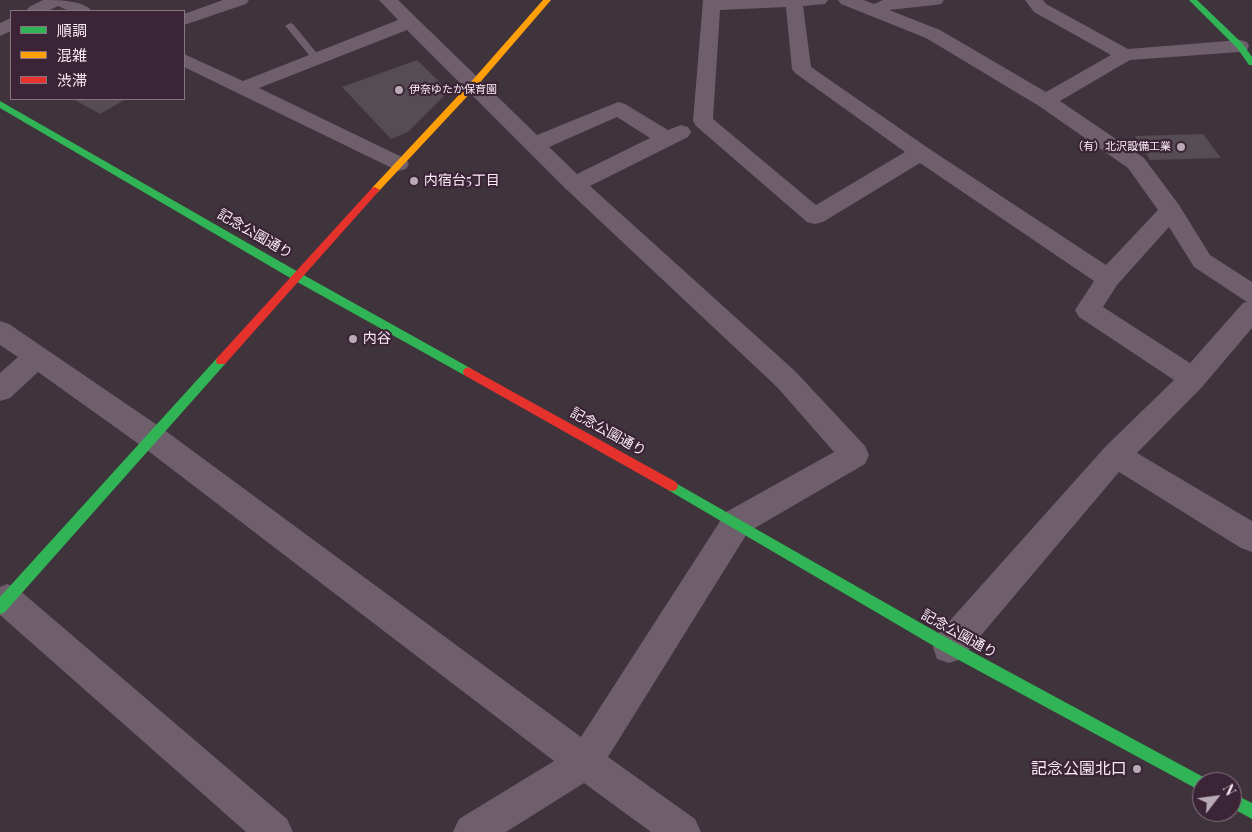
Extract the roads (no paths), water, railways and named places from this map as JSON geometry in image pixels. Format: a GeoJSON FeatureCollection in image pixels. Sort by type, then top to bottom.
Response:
{"type":"FeatureCollection","features":[{"type":"Feature","properties":{"kind":"street"},"geometry":{"type":"LineString","coordinates":[[38,10],[58,0],[80,10]]}},
{"type":"Feature","properties":{"kind":"street"},"geometry":{"type":"LineString","coordinates":[[185,20],[240,0]]}},
{"type":"Feature","properties":{"kind":"street"},"geometry":{"type":"LineString","coordinates":[[388,0],[574,184],[786,379],[855,455],[737,522],[585,762],[472,832]]}},
{"type":"Feature","properties":{"kind":"street"},"geometry":{"type":"LineString","coordinates":[[274,832],[3,604],[296,276],[473,85],[547,0]]}},
{"type":"Feature","properties":{"kind":"street"},"geometry":{"type":"LineString","coordinates":[[703,121],[712,3],[819,0]]}},
{"type":"Feature","properties":{"kind":"street"},"geometry":{"type":"LineString","coordinates":[[847,0],[933,34],[1046,101],[1136,163],[1171,211],[1202,261],[1252,294]]}},
{"type":"Feature","properties":{"kind":"street"},"geometry":{"type":"LineString","coordinates":[[876,12],[885,5],[935,0]]}},
{"type":"Feature","properties":{"kind":"street"},"geometry":{"type":"LineString","coordinates":[[1034,0],[1040,8],[1125,55]]}},
{"type":"Feature","properties":{"kind":"street"},"geometry":{"type":"LineString","coordinates":[[1193,0],[1240,46],[1252,63]]}},
{"type":"Feature","properties":{"kind":"street"},"geometry":{"type":"LineString","coordinates":[[794,2],[802,69],[920,153],[1108,278]]}},
{"type":"Feature","properties":{"kind":"street"},"geometry":{"type":"LineString","coordinates":[[242,88],[410,22]]}},
{"type":"Feature","properties":{"kind":"street"},"geometry":{"type":"LineString","coordinates":[[1046,101],[1125,55],[1240,46]]}},
{"type":"Feature","properties":{"kind":"street"},"geometry":{"type":"LineString","coordinates":[[185,60],[398,164]]}},
{"type":"Feature","properties":{"kind":"street","name":"記念公園通り"},"geometry":{"type":"LineString","coordinates":[[0,104],[296,276],[737,522],[949,647],[1192,779]]}},
{"type":"Feature","properties":{"kind":"street"},"geometry":{"type":"LineString","coordinates":[[534,145],[618,109],[667,139]]}},
{"type":"Feature","properties":{"kind":"street"},"geometry":{"type":"LineString","coordinates":[[703,121],[815,216],[920,153]]}},
{"type":"Feature","properties":{"kind":"street"},"geometry":{"type":"LineString","coordinates":[[574,184],[703,121]]}},
{"type":"Feature","properties":{"kind":"street"},"geometry":{"type":"LineString","coordinates":[[1171,211],[1108,278],[1088,310],[1193,378]]}},
{"type":"Feature","properties":{"kind":"street"},"geometry":{"type":"LineString","coordinates":[[949,647],[1116,456],[1193,378],[1252,310]]}},
{"type":"Feature","properties":{"kind":"street"},"geometry":{"type":"LineString","coordinates":[[0,331],[153,438],[585,762],[682,832]]}},
{"type":"Feature","properties":{"kind":"street"},"geometry":{"type":"LineString","coordinates":[[0,390],[36,357]]}},
{"type":"Feature","properties":{"kind":"street"},"geometry":{"type":"LineString","coordinates":[[1116,456],[1252,538]]}},
{"type":"Feature","properties":{"kind":"lane"},"geometry":{"type":"LineString","coordinates":[[290,26],[317,59]]}},
{"type":"Feature","properties":{"kind":"place","name":"伊奈ゆたか保育園"},"geometry":{"type":"Point","coordinates":[399,90]}},
{"type":"Feature","properties":{"kind":"place","name":"（有）北沢設備工業"},"geometry":{"type":"Point","coordinates":[1181,147]}},
{"type":"Feature","properties":{"kind":"place","name":"内宿台5丁目"},"geometry":{"type":"Point","coordinates":[414,181]}},
{"type":"Feature","properties":{"kind":"place","name":"内谷"},"geometry":{"type":"Point","coordinates":[353,339]}},
{"type":"Feature","properties":{"kind":"place","name":"記念公園北口"},"geometry":{"type":"Point","coordinates":[1137,769]}}]}
